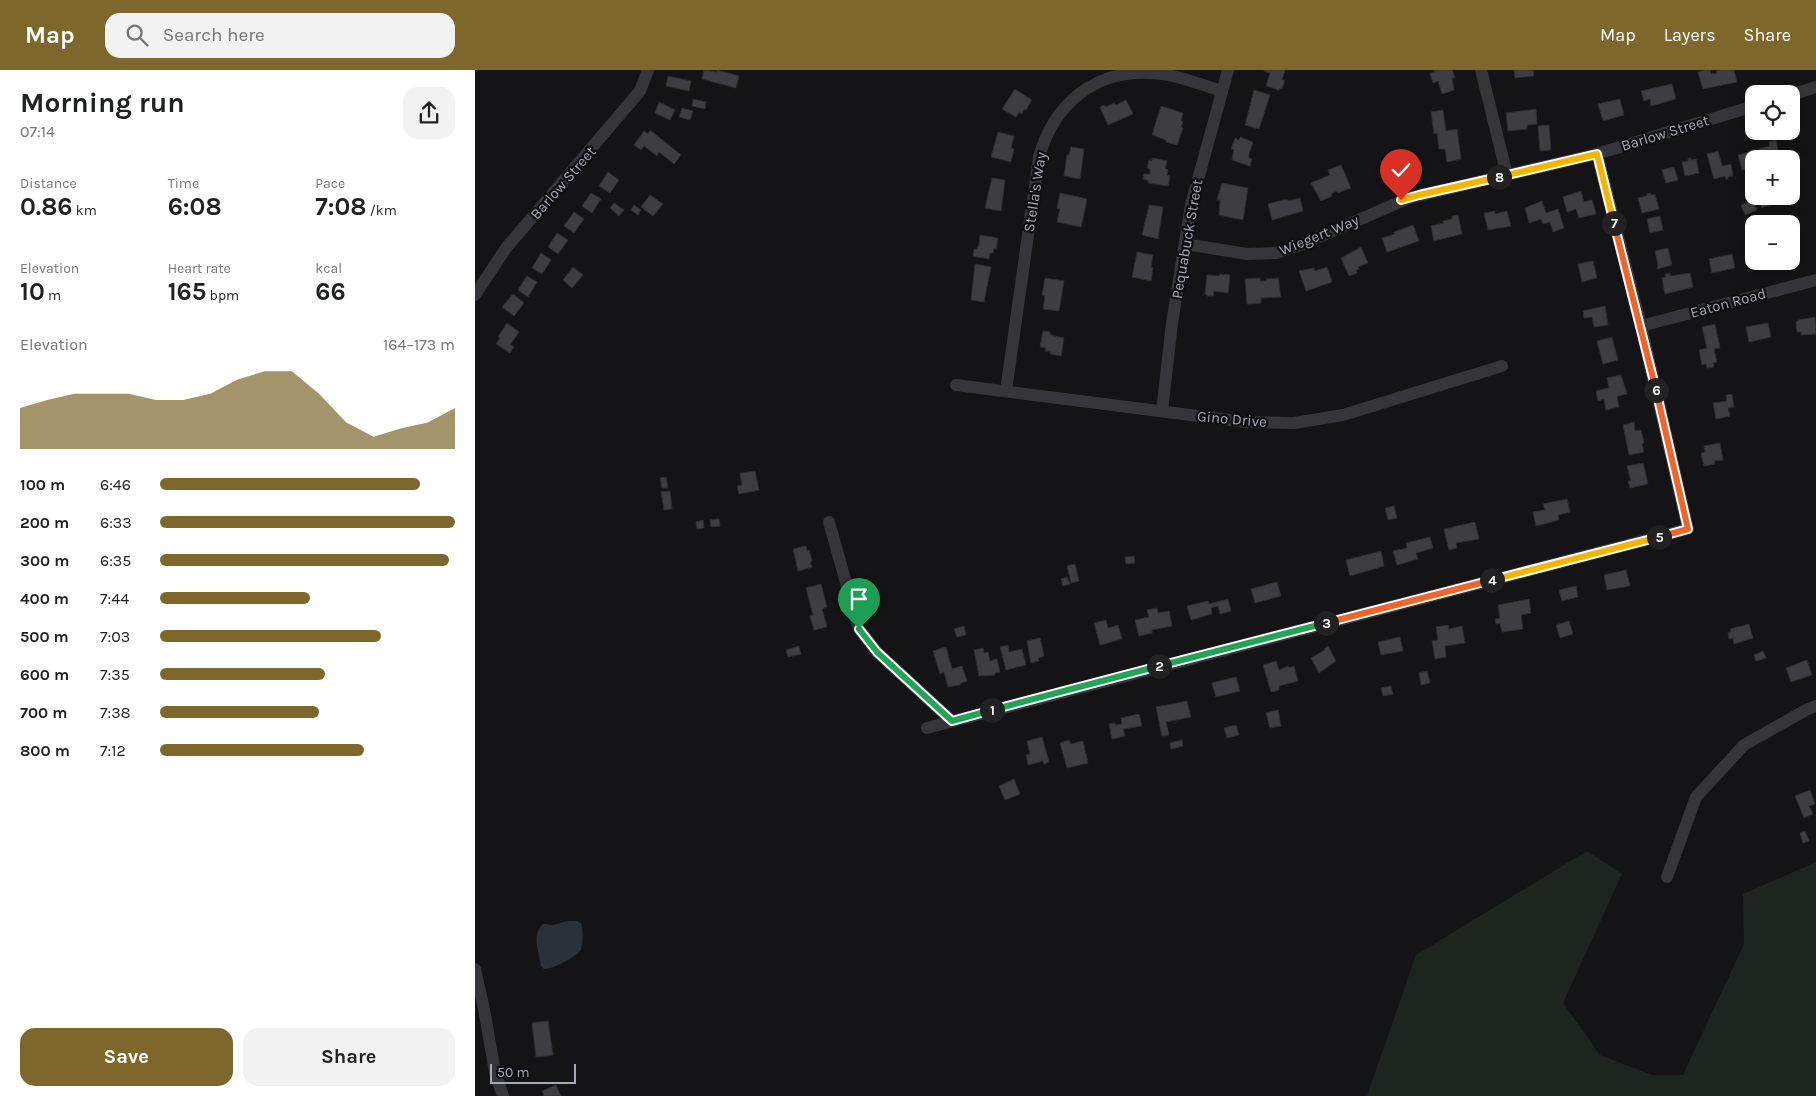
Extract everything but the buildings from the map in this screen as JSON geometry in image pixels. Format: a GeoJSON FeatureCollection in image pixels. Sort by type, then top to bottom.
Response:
{"type":"FeatureCollection","features":[{"type":"Feature","properties":{"kind":"street","name":"Barlow Street"},"geometry":{"type":"LineString","coordinates":[[475,295],[506,248],[640,91],[648,70]]}},
{"type":"Feature","properties":{"kind":"street","name":"Pequabuck Street"},"geometry":{"type":"LineString","coordinates":[[1162,411],[1172,323],[1195,189],[1228,70]]}},
{"type":"Feature","properties":{"kind":"street"},"geometry":{"type":"LineString","coordinates":[[1481,70],[1507,175]]}},
{"type":"Feature","properties":{"kind":"street","name":"Stella's Way"},"geometry":{"type":"LineString","coordinates":[[1006,391],[1038,164],[1048,132],[1059,114],[1068,102],[1082,91],[1101,81],[1127,74],[1158,73],[1222,91]]}},
{"type":"Feature","properties":{"kind":"street"},"geometry":{"type":"LineString","coordinates":[[1800,92],[1816,87]]}},
{"type":"Feature","properties":{"kind":"street","name":"Barlow Street"},"geometry":{"type":"LineString","coordinates":[[1507,175],[1597,154],[1745,109]]}},
{"type":"Feature","properties":{"kind":"street"},"geometry":{"type":"LineString","coordinates":[[927,728],[1688,529],[1641,326],[1597,154]]}},
{"type":"Feature","properties":{"kind":"street","name":"Wiegert Way"},"geometry":{"type":"LineString","coordinates":[[1185,244],[1247,254],[1276,253],[1303,244],[1409,198],[1507,175]]}},
{"type":"Feature","properties":{"kind":"street","name":"Eaton Road"},"geometry":{"type":"LineString","coordinates":[[1641,326],[1816,280]]}},
{"type":"Feature","properties":{"kind":"street","name":"Gino Drive"},"geometry":{"type":"LineString","coordinates":[[956,385],[1245,422],[1294,423],[1343,415],[1502,366]]}},
{"type":"Feature","properties":{"kind":"street"},"geometry":{"type":"LineString","coordinates":[[829,522],[859,629],[877,652],[952,721]]}},
{"type":"Feature","properties":{"kind":"street"},"geometry":{"type":"LineString","coordinates":[[1667,877],[1696,797],[1744,745],[1816,706]]}},
{"type":"Feature","properties":{"kind":"street"},"geometry":{"type":"LineString","coordinates":[[475,969],[485,1009],[495,1072],[503,1096]]}},
{"type":"Feature","properties":{"kind":"shaded area"},"geometry":{"type":"Polygon","coordinates":[[[1587,851],[1622,874],[1563,1003],[1600,1055],[1652,1075],[1683,1075],[1744,944],[1743,894],[1816,862],[1816,1096],[1367,1096],[1416,955],[1587,851]]]}},
{"type":"Feature","properties":{"kind":"shaded area"},"geometry":{"type":"Polygon","coordinates":[[[568,921],[581,923],[583,937],[580,951],[552,968],[544,969],[541,966],[537,944],[539,928],[543,924],[553,925],[568,921]]]}},
{"type":"Feature","properties":{"kind":"route"},"geometry":{"type":"LineString","coordinates":[[859,629],[877,652],[952,721],[1688,529],[1641,326],[1597,154],[1401,200]]}}]}
